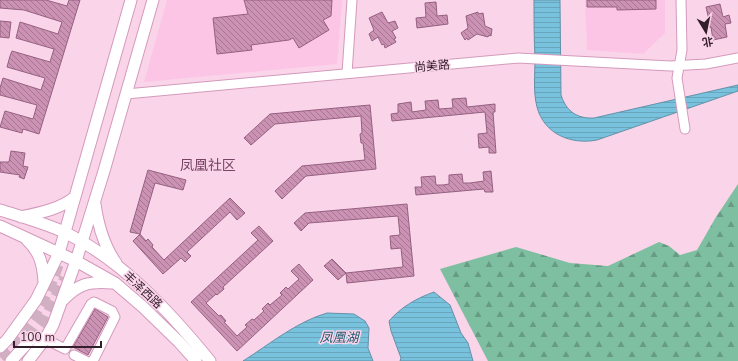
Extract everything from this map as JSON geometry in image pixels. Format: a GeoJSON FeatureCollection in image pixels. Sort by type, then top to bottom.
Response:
{"type":"FeatureCollection","features":[{"type":"Feature","properties":{"kind":"main road"},"geometry":{"type":"LineString","coordinates":[[0,347],[25,316],[44,283],[58,253],[131,0]]}},
{"type":"Feature","properties":{"kind":"main road"},"geometry":{"type":"LineString","coordinates":[[28,361],[45,339],[53,325],[76,261],[100,184],[153,0]]}},
{"type":"Feature","properties":{"kind":"main road"},"geometry":{"type":"LineString","coordinates":[[80,177],[82,188],[87,191],[96,188],[100,184]]}},
{"type":"Feature","properties":{"kind":"main road"},"geometry":{"type":"LineString","coordinates":[[20,217],[67,204],[75,197]]}},
{"type":"Feature","properties":{"kind":"main road"},"geometry":{"type":"LineString","coordinates":[[94,201],[105,244],[110,255],[120,268]]}},
{"type":"Feature","properties":{"kind":"main road","name":"丰泽西路"},"geometry":{"type":"LineString","coordinates":[[0,210],[65,233],[120,268],[158,303],[187,333],[210,361]]}},
{"type":"Feature","properties":{"kind":"main road","name":"丰泽西路"},"geometry":{"type":"LineString","coordinates":[[0,226],[76,261],[115,283],[180,342],[196,361]]}},
{"type":"Feature","properties":{"kind":"main road"},"geometry":{"type":"LineString","coordinates":[[24,237],[34,247],[41,259],[44,269],[44,283]]}},
{"type":"Feature","properties":{"kind":"main road"},"geometry":{"type":"LineString","coordinates":[[61,302],[71,292],[80,286],[91,282],[115,283]]}},
{"type":"Feature","properties":{"kind":"main road"},"geometry":{"type":"LineString","coordinates":[[11,361],[31,338]]}},
{"type":"Feature","properties":{"kind":"street"},"geometry":{"type":"LineString","coordinates":[[347,73],[352,0]]}},
{"type":"Feature","properties":{"kind":"street"},"geometry":{"type":"LineString","coordinates":[[681,0],[682,50],[677,78],[685,129]]}},
{"type":"Feature","properties":{"kind":"street","name":"尚美路"},"geometry":{"type":"LineString","coordinates":[[126,94],[518,58],[658,66],[706,64],[738,58]]}},
{"type":"Feature","properties":{"kind":"street"},"geometry":{"type":"LineString","coordinates":[[45,339],[65,349],[91,304],[94,302],[112,310],[116,317],[92,361]]}},
{"type":"Feature","properties":{"kind":"street"},"geometry":{"type":"LineString","coordinates":[[74,355],[86,361]]}},
{"type":"Feature","properties":{"kind":"shaded area"},"geometry":{"type":"Polygon","coordinates":[[[167,0],[342,0],[337,64],[144,82],[167,0]]]}},
{"type":"Feature","properties":{"kind":"shaded area"},"geometry":{"type":"Polygon","coordinates":[[[585,0],[665,0],[665,33],[643,54],[587,50],[585,0]]]}},
{"type":"Feature","properties":{"kind":"green space"},"geometry":{"type":"Polygon","coordinates":[[[738,184],[738,361],[488,361],[440,269],[516,247],[570,263],[608,266],[659,242],[669,246],[680,255],[697,250],[716,217],[738,184]]]}},
{"type":"Feature","properties":{"kind":"water"},"geometry":{"type":"Polygon","coordinates":[[[534,0],[560,0],[561,95],[569,110],[577,115],[594,118],[738,85],[738,91],[597,140],[578,141],[560,136],[552,131],[546,124],[537,107],[534,83],[534,0]]]}},
{"type":"Feature","properties":{"kind":"water","name":"凤凰湖"},"geometry":{"type":"Polygon","coordinates":[[[434,292],[450,305],[461,333],[468,343],[473,361],[400,361],[401,358],[389,321],[399,311],[421,297],[434,292]]]}},
{"type":"Feature","properties":{"kind":"water","name":"凤凰湖"},"geometry":{"type":"Polygon","coordinates":[[[327,313],[354,314],[365,321],[369,328],[368,348],[373,361],[243,361],[294,328],[327,313]]]}},
{"type":"Feature","properties":{"kind":"building"},"geometry":{"type":"Polygon","coordinates":[[[0,0],[46,0],[67,6],[69,0],[80,0],[39,134],[23,129],[22,133],[0,127],[5,111],[33,119],[37,105],[0,95],[0,88],[3,78],[41,90],[45,78],[7,67],[12,51],[50,62],[54,49],[16,38],[20,22],[58,34],[62,22],[24,10],[0,8],[0,0]]]}},
{"type":"Feature","properties":{"kind":"building"},"geometry":{"type":"Polygon","coordinates":[[[244,0],[332,0],[331,16],[323,20],[329,30],[299,48],[293,38],[289,40],[251,45],[252,50],[217,54],[213,18],[248,14],[244,0]]]}},
{"type":"Feature","properties":{"kind":"building"},"geometry":{"type":"Polygon","coordinates":[[[587,0],[656,0],[656,9],[617,10],[617,7],[587,7],[587,0]]]}},
{"type":"Feature","properties":{"kind":"building"},"geometry":{"type":"Polygon","coordinates":[[[436,2],[437,16],[447,15],[448,24],[417,28],[416,18],[426,17],[425,3],[436,2]]]}},
{"type":"Feature","properties":{"kind":"building"},"geometry":{"type":"Polygon","coordinates":[[[720,4],[723,17],[729,15],[731,23],[725,24],[727,37],[713,40],[711,27],[704,28],[702,21],[709,20],[706,7],[720,4]]]}},
{"type":"Feature","properties":{"kind":"building"},"geometry":{"type":"Polygon","coordinates":[[[382,12],[388,23],[395,21],[398,28],[392,31],[396,38],[394,39],[396,42],[385,48],[384,44],[382,45],[378,37],[372,41],[369,34],[374,30],[369,18],[382,12]]]}},
{"type":"Feature","properties":{"kind":"building"},"geometry":{"type":"Polygon","coordinates":[[[478,12],[478,14],[483,13],[485,26],[492,29],[491,36],[489,35],[488,37],[477,34],[468,40],[467,38],[465,40],[461,33],[468,28],[466,16],[478,12]]]}},
{"type":"Feature","properties":{"kind":"building"},"geometry":{"type":"Polygon","coordinates":[[[0,21],[11,22],[9,38],[0,37],[0,21]]]}},
{"type":"Feature","properties":{"kind":"building"},"geometry":{"type":"Polygon","coordinates":[[[466,98],[467,107],[495,104],[495,112],[493,112],[496,153],[489,153],[489,147],[479,148],[478,134],[487,133],[485,112],[392,121],[391,114],[398,113],[398,104],[411,102],[412,112],[426,110],[425,101],[438,100],[439,109],[453,108],[452,99],[466,98]]]}},
{"type":"Feature","properties":{"kind":"building"},"geometry":{"type":"Polygon","coordinates":[[[370,105],[376,169],[306,176],[282,199],[275,191],[302,166],[365,160],[363,143],[361,143],[360,134],[362,133],[361,116],[275,124],[251,145],[244,138],[270,114],[370,105]]]}},
{"type":"Feature","properties":{"kind":"building"},"geometry":{"type":"Polygon","coordinates":[[[11,151],[25,153],[23,166],[28,167],[24,179],[19,177],[20,175],[0,172],[0,162],[9,162],[11,151]]]}},
{"type":"Feature","properties":{"kind":"building"},"geometry":{"type":"Polygon","coordinates":[[[148,170],[186,180],[183,190],[155,183],[140,234],[130,232],[148,170]]]}},
{"type":"Feature","properties":{"kind":"building"},"geometry":{"type":"Polygon","coordinates":[[[491,171],[493,192],[485,192],[484,189],[416,195],[415,187],[422,187],[421,177],[435,176],[436,185],[443,185],[449,184],[449,175],[462,174],[463,183],[470,183],[484,181],[483,172],[491,171]]]}},
{"type":"Feature","properties":{"kind":"building"},"geometry":{"type":"Polygon","coordinates":[[[230,198],[245,213],[237,220],[230,212],[187,252],[191,256],[185,262],[181,258],[163,274],[133,241],[140,234],[146,241],[148,239],[153,245],[152,247],[164,260],[230,198]]]}},
{"type":"Feature","properties":{"kind":"building"},"geometry":{"type":"Polygon","coordinates":[[[407,204],[414,276],[347,283],[346,273],[403,267],[401,248],[391,249],[390,236],[400,235],[398,216],[309,223],[301,231],[294,223],[305,213],[407,204]]]}},
{"type":"Feature","properties":{"kind":"building"},"geometry":{"type":"Polygon","coordinates":[[[259,226],[273,241],[223,287],[224,289],[206,303],[219,316],[221,315],[226,321],[224,322],[237,336],[247,327],[245,325],[252,319],[254,320],[264,311],[262,309],[268,303],[270,305],[282,295],[280,293],[286,287],[288,289],[299,279],[291,271],[299,264],[313,280],[237,351],[191,302],[258,240],[251,233],[259,226]]]}},
{"type":"Feature","properties":{"kind":"building"},"geometry":{"type":"Polygon","coordinates":[[[332,259],[346,273],[338,280],[324,266],[332,259]]]}},
{"type":"Feature","properties":{"kind":"building"},"geometry":{"type":"Polygon","coordinates":[[[95,309],[108,317],[88,355],[73,347],[95,309]]]}},
{"type":"Feature","properties":{"kind":"tunnel"},"geometry":{"type":"LineString","coordinates":[[0,357],[20,336],[36,314],[48,290],[59,262]]}},
{"type":"Feature","properties":{"kind":"tunnel"},"geometry":{"type":"LineString","coordinates":[[31,339],[45,319],[65,278]]}},
{"type":"Feature","properties":{"kind":"district","name":"凤凰社区"},"geometry":{"type":"Point","coordinates":[208,165]}}]}
